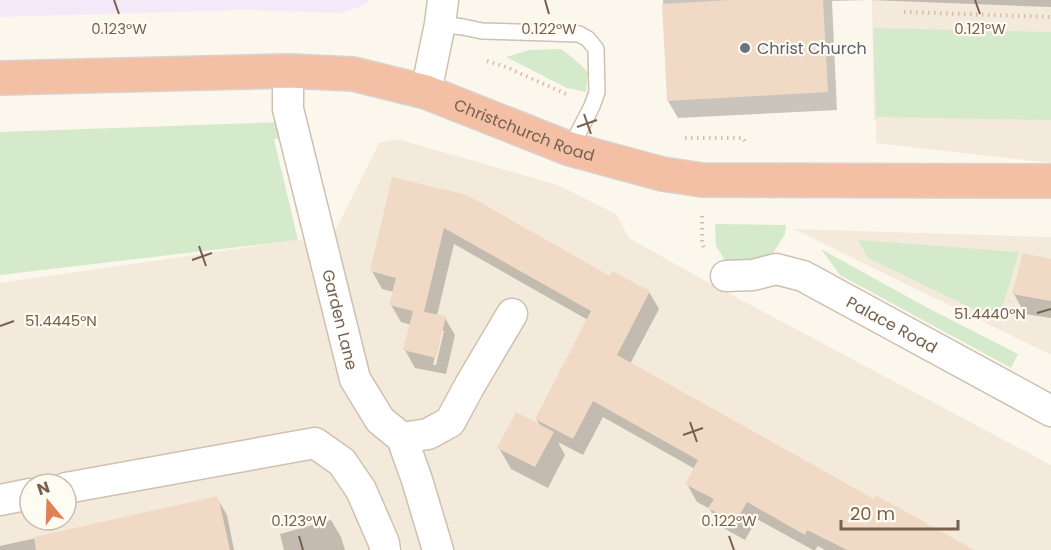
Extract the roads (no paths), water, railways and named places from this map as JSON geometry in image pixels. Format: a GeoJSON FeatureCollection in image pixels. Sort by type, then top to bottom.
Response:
{"type":"FeatureCollection","features":[{"type":"Feature","properties":{"kind":"highway","name":"Christchurch Road"},"geometry":{"type":"LineString","coordinates":[[0,78],[288,71],[353,74],[426,92],[570,149],[662,174],[702,180],[1051,181]]}},
{"type":"Feature","properties":{"kind":"street"},"geometry":{"type":"LineString","coordinates":[[426,92],[441,12]]}},
{"type":"Feature","properties":{"kind":"street","name":"Garden Lane"},"geometry":{"type":"LineString","coordinates":[[288,71],[288,109],[356,379],[380,420],[402,438]]}},
{"type":"Feature","properties":{"kind":"street","name":"Palace Road"},"geometry":{"type":"LineString","coordinates":[[726,276],[753,275],[802,264],[1051,411]]}},
{"type":"Feature","properties":{"kind":"street"},"geometry":{"type":"LineString","coordinates":[[438,550],[402,438],[428,434],[450,422],[512,314]]}},
{"type":"Feature","properties":{"kind":"street"},"geometry":{"type":"LineString","coordinates":[[78,486],[315,443],[342,462],[361,490],[385,550]]}},
{"type":"Feature","properties":{"kind":"street"},"geometry":{"type":"LineString","coordinates":[[0,500],[18,496]]}},
{"type":"Feature","properties":{"kind":"lane"},"geometry":{"type":"LineString","coordinates":[[441,12],[463,27],[482,31],[579,34],[588,39],[596,49],[597,92],[570,149]]}},
{"type":"Feature","properties":{"kind":"place","name":"Christ Church"},"geometry":{"type":"Point","coordinates":[745,48]}}]}
